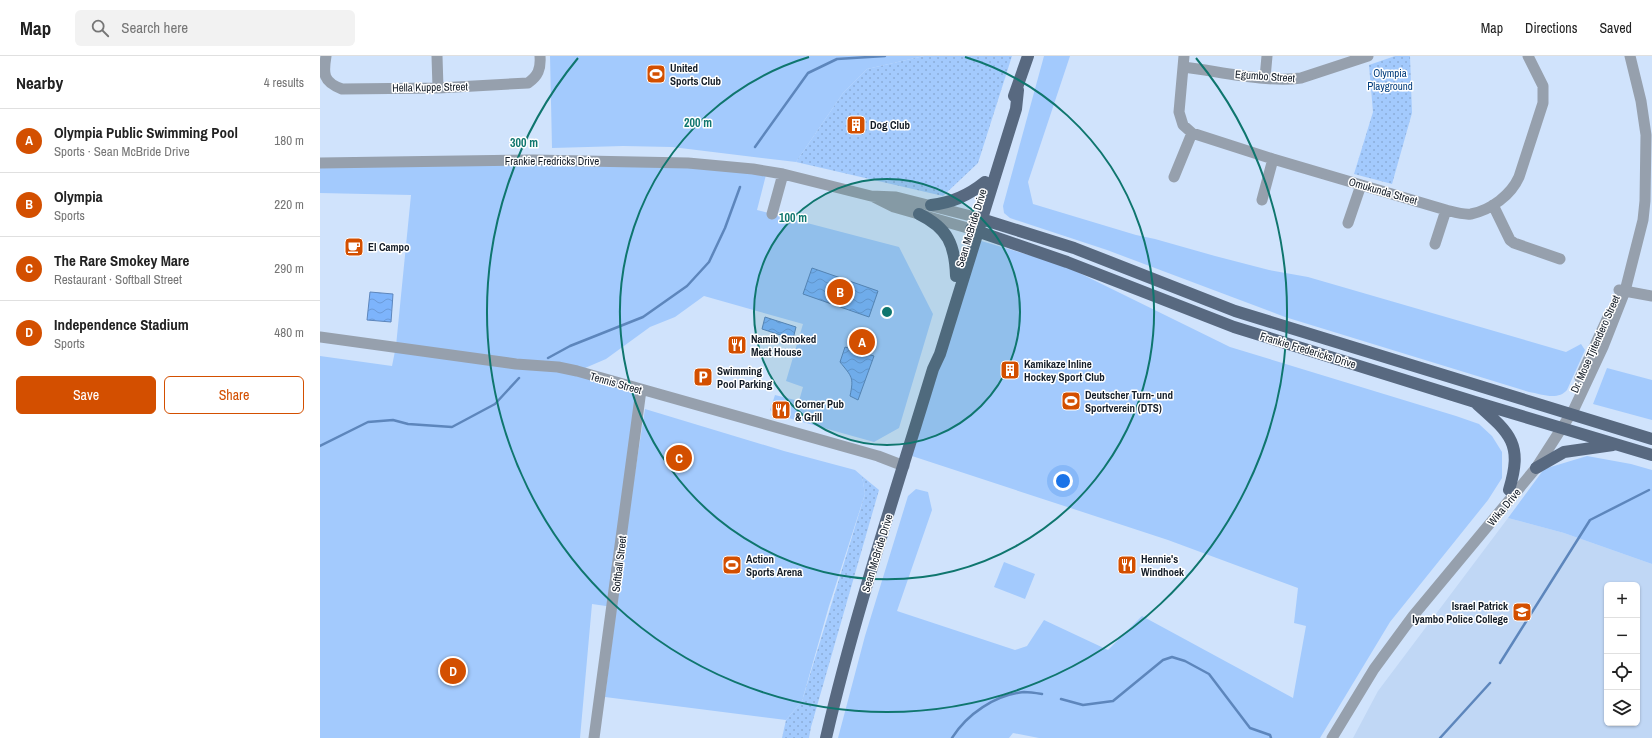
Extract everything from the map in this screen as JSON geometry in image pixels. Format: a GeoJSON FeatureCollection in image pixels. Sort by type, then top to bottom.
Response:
{"type":"FeatureCollection","features":[{"type":"Feature","properties":{"kind":"main road","name":"Sean McBride Drive"},"geometry":{"type":"LineString","coordinates":[[933,369],[934,347],[956,276],[976,224],[1016,109],[1018,90],[1028,56]]}},
{"type":"Feature","properties":{"kind":"main road","name":"Sean McBride Drive"},"geometry":{"type":"LineString","coordinates":[[826,738],[839,682],[861,605],[933,369],[940,354],[976,224],[985,182],[1009,107],[1018,90]]}},
{"type":"Feature","properties":{"kind":"main road"},"geometry":{"type":"LineString","coordinates":[[931,205],[957,199],[974,191],[985,182]]}},
{"type":"Feature","properties":{"kind":"main road"},"geometry":{"type":"LineString","coordinates":[[919,214],[938,226],[951,242],[956,261],[956,276]]}},
{"type":"Feature","properties":{"kind":"main road","name":"Frankie Fredericks Drive"},"geometry":{"type":"LineString","coordinates":[[976,224],[1067,262],[1234,328],[1652,455]]}},
{"type":"Feature","properties":{"kind":"main road","name":"Frankie Fredericks Drive"},"geometry":{"type":"LineString","coordinates":[[976,224],[1074,248],[1235,310],[1567,414],[1652,439]]}},
{"type":"Feature","properties":{"kind":"main road"},"geometry":{"type":"LineString","coordinates":[[1475,402],[1503,427],[1514,449],[1515,461],[1509,490]]}},
{"type":"Feature","properties":{"kind":"main road"},"geometry":{"type":"LineString","coordinates":[[1536,468],[1564,452],[1618,444]]}},
{"type":"Feature","properties":{"kind":"street","name":"Hella Kuppe Street"},"geometry":{"type":"LineString","coordinates":[[326,56],[324,85],[331,85],[342,89],[438,88],[528,83],[539,71],[540,56]]}},
{"type":"Feature","properties":{"kind":"street"},"geometry":{"type":"LineString","coordinates":[[437,56],[438,88]]}},
{"type":"Feature","properties":{"kind":"street"},"geometry":{"type":"LineString","coordinates":[[1265,78],[1267,56]]}},
{"type":"Feature","properties":{"kind":"street","name":"Egumbo Street"},"geometry":{"type":"LineString","coordinates":[[1184,61],[1265,78],[1290,80],[1301,78],[1368,56]]}},
{"type":"Feature","properties":{"kind":"street","name":"Omukunda Street"},"geometry":{"type":"LineString","coordinates":[[1192,133],[1273,159],[1446,210],[1470,214],[1493,205],[1507,195],[1515,187],[1519,177],[1542,103],[1543,86],[1528,56]]}},
{"type":"Feature","properties":{"kind":"street","name":"Dr. Mose Tjitendero Street"},"geometry":{"type":"LineString","coordinates":[[1559,427],[1567,414],[1574,393],[1622,290],[1632,262],[1643,220],[1646,170],[1646,135],[1641,101],[1630,56]]}},
{"type":"Feature","properties":{"kind":"street"},"geometry":{"type":"LineString","coordinates":[[1174,177],[1192,133],[1183,126],[1179,117],[1184,61]]}},
{"type":"Feature","properties":{"kind":"street"},"geometry":{"type":"LineString","coordinates":[[1262,200],[1273,159]]}},
{"type":"Feature","properties":{"kind":"street","name":"Frankie Fredricks Drive"},"geometry":{"type":"LineString","coordinates":[[320,163],[533,160],[674,162],[753,169],[783,174],[872,196],[896,197],[931,205],[976,224]]}},
{"type":"Feature","properties":{"kind":"street"},"geometry":{"type":"LineString","coordinates":[[772,214],[783,174]]}},
{"type":"Feature","properties":{"kind":"street"},"geometry":{"type":"LineString","coordinates":[[1348,223],[1361,185]]}},
{"type":"Feature","properties":{"kind":"street","name":"Frankie Fredricks Drive"},"geometry":{"type":"LineString","coordinates":[[872,196],[894,207],[919,214],[976,224]]}},
{"type":"Feature","properties":{"kind":"street"},"geometry":{"type":"LineString","coordinates":[[1493,205],[1510,240],[1514,243],[1560,259]]}},
{"type":"Feature","properties":{"kind":"street"},"geometry":{"type":"LineString","coordinates":[[1435,244],[1446,210]]}},
{"type":"Feature","properties":{"kind":"street"},"geometry":{"type":"LineString","coordinates":[[1622,290],[1652,296]]}},
{"type":"Feature","properties":{"kind":"street","name":"Tennis Street"},"geometry":{"type":"LineString","coordinates":[[320,337],[516,364],[558,367],[577,371],[878,456],[904,466]]}},
{"type":"Feature","properties":{"kind":"street","name":"Softball Street"},"geometry":{"type":"LineString","coordinates":[[594,738],[641,390]]}},
{"type":"Feature","properties":{"kind":"street","name":"Wika Drive"},"geometry":{"type":"LineString","coordinates":[[1332,738],[1374,669],[1440,582],[1511,500],[1536,468],[1559,427]]}},
{"type":"Feature","properties":{"kind":"street","name":"Wika Drive"},"geometry":{"type":"LineString","coordinates":[[1440,582],[1454,560],[1559,427]]}},
{"type":"Feature","properties":{"kind":"shaded area","name":"Israel Patrick Iyambo Police College"},"geometry":{"type":"Polygon","coordinates":[[[1508,518],[1564,533],[1652,564],[1652,738],[1353,738],[1378,691],[1508,518]]]}},
{"type":"Feature","properties":{"kind":"green space"},"geometry":{"type":"Polygon","coordinates":[[[550,56],[924,56],[867,69],[843,93],[796,162],[672,147],[623,146],[552,148],[550,56]]]}},
{"type":"Feature","properties":{"kind":"green space"},"geometry":{"type":"Polygon","coordinates":[[[924,56],[1012,56],[978,163],[943,196],[796,162],[843,93],[867,69],[924,56]]]}},
{"type":"Feature","properties":{"kind":"green space"},"geometry":{"type":"Polygon","coordinates":[[[1044,56],[1070,56],[1028,182],[1033,204],[1136,235],[1215,256],[1269,270],[1308,277],[1566,352],[1581,344],[1585,350],[1567,390],[1554,396],[1529,392],[1285,317],[1107,250],[1010,218],[1004,213],[1003,206],[1044,56]]]}},
{"type":"Feature","properties":{"kind":"green space","name":"Olympia Playground"},"geometry":{"type":"Polygon","coordinates":[[[1395,56],[1410,56],[1412,113],[1392,184],[1354,174],[1373,112],[1369,65],[1395,56]]]}},
{"type":"Feature","properties":{"kind":"green space"},"geometry":{"type":"Polygon","coordinates":[[[674,162],[767,171],[757,210],[899,247],[933,314],[899,428],[874,442],[774,414],[770,410],[775,395],[799,401],[803,387],[786,381],[803,324],[704,296],[675,317],[650,327],[606,359],[578,371],[641,390],[613,607],[592,604],[580,738],[320,738],[320,356],[392,366],[396,346],[411,195],[320,193],[320,163],[674,162]]]}},
{"type":"Feature","properties":{"kind":"green space"},"geometry":{"type":"Polygon","coordinates":[[[978,240],[1063,265],[1230,347],[1456,416],[1479,424],[1492,436],[1502,452],[1502,478],[1488,500],[1390,622],[1320,738],[1039,738],[1013,733],[1009,738],[838,738],[865,636],[908,496],[916,489],[928,492],[932,510],[897,611],[1015,650],[1027,646],[1044,620],[1108,650],[1142,616],[1293,698],[1306,626],[1294,623],[1298,588],[1168,540],[912,456],[978,240]]]}},
{"type":"Feature","properties":{"kind":"green space"},"geometry":{"type":"Polygon","coordinates":[[[1607,368],[1652,380],[1652,420],[1593,404],[1607,368]]]}},
{"type":"Feature","properties":{"kind":"green space","name":"Action Sports Arena"},"geometry":{"type":"Polygon","coordinates":[[[645,409],[784,451],[855,470],[862,476],[865,494],[829,606],[802,701],[786,720],[605,697],[627,523],[645,409]]]}},
{"type":"Feature","properties":{"kind":"green space"},"geometry":{"type":"Polygon","coordinates":[[[1587,456],[1631,464],[1652,470],[1652,564],[1564,533],[1508,518],[1544,469],[1587,456]]]}},
{"type":"Feature","properties":{"kind":"green space"},"geometry":{"type":"Polygon","coordinates":[[[862,476],[879,490],[809,738],[782,738],[786,720],[802,701],[865,494],[862,476]]]}},
{"type":"Feature","properties":{"kind":"green space"},"geometry":{"type":"Polygon","coordinates":[[[1004,562],[1035,574],[1025,599],[994,587],[1004,562]]]}},
{"type":"Feature","properties":{"kind":"water"},"geometry":{"type":"Polygon","coordinates":[[[812,268],[878,291],[869,317],[803,294],[812,268]]]}},
{"type":"Feature","properties":{"kind":"water"},"geometry":{"type":"Polygon","coordinates":[[[370,292],[393,294],[391,322],[367,320],[370,292]]]}},
{"type":"Feature","properties":{"kind":"water"},"geometry":{"type":"Polygon","coordinates":[[[765,317],[796,327],[793,339],[762,329],[765,317]]]}},
{"type":"Feature","properties":{"kind":"water"},"geometry":{"type":"Polygon","coordinates":[[[845,347],[874,356],[858,400],[850,396],[852,381],[840,362],[845,347]]]}},
{"type":"Feature","properties":{"kind":"waterway"},"geometry":{"type":"LineString","coordinates":[[755,147],[808,73],[837,59],[885,56]]}},
{"type":"Feature","properties":{"kind":"waterway"},"geometry":{"type":"LineString","coordinates":[[548,358],[570,346],[643,317],[687,286],[709,262],[725,228],[740,187]]}},
{"type":"Feature","properties":{"kind":"waterway"},"geometry":{"type":"LineString","coordinates":[[320,446],[368,422],[393,420],[408,424],[452,427],[495,404],[519,378]]}},
{"type":"Feature","properties":{"kind":"waterway"},"geometry":{"type":"LineString","coordinates":[[1500,663],[1590,520],[1649,490]]}},
{"type":"Feature","properties":{"kind":"waterway"},"geometry":{"type":"LineString","coordinates":[[1061,699],[1083,705],[1113,701],[1163,660],[1172,657],[1185,661],[1209,674],[1250,728],[1270,735],[1271,738]]}},
{"type":"Feature","properties":{"kind":"waterway"},"geometry":{"type":"LineString","coordinates":[[1440,738],[1490,683]]}},
{"type":"Feature","properties":{"kind":"waterway"},"geometry":{"type":"LineString","coordinates":[[952,738],[966,721],[983,707],[992,702],[1003,697],[1024,692],[1042,694]]}},
{"type":"Feature","properties":{"kind":"place","name":"United Sports Club"},"geometry":{"type":"Point","coordinates":[656,74]}},
{"type":"Feature","properties":{"kind":"place","name":"Dog Club"},"geometry":{"type":"Point","coordinates":[856,125]}},
{"type":"Feature","properties":{"kind":"place","name":"El Campo"},"geometry":{"type":"Point","coordinates":[354,247]}},
{"type":"Feature","properties":{"kind":"place","name":"Olympia"},"geometry":{"type":"Point","coordinates":[840,292]}},
{"type":"Feature","properties":{"kind":"place","name":"Olympia Public Swimming Pool"},"geometry":{"type":"Point","coordinates":[862,342]}},
{"type":"Feature","properties":{"kind":"place","name":"Namib Smoked Meat House"},"geometry":{"type":"Point","coordinates":[737,345]}},
{"type":"Feature","properties":{"kind":"place","name":"Kamikaze Inline Hockey Sport Club"},"geometry":{"type":"Point","coordinates":[1010,370]}},
{"type":"Feature","properties":{"kind":"place","name":"Swimming Pool Parking"},"geometry":{"type":"Point","coordinates":[703,377]}},
{"type":"Feature","properties":{"kind":"place","name":"Deutscher Turn- und Sportverein (DTS)"},"geometry":{"type":"Point","coordinates":[1071,401]}},
{"type":"Feature","properties":{"kind":"place","name":"Corner Pub & Grill"},"geometry":{"type":"Point","coordinates":[781,410]}},
{"type":"Feature","properties":{"kind":"place","name":"The Rare Smokey Mare"},"geometry":{"type":"Point","coordinates":[679,458]}},
{"type":"Feature","properties":{"kind":"place","name":"Action Sports Arena"},"geometry":{"type":"Point","coordinates":[732,565]}},
{"type":"Feature","properties":{"kind":"place","name":"Hennie's Windhoek"},"geometry":{"type":"Point","coordinates":[1127,565]}},
{"type":"Feature","properties":{"kind":"place","name":"Israel Patrick Iyambo Police College"},"geometry":{"type":"Point","coordinates":[1522,612]}},
{"type":"Feature","properties":{"kind":"place","name":"Independence Stadium"},"geometry":{"type":"Point","coordinates":[453,671]}}]}
